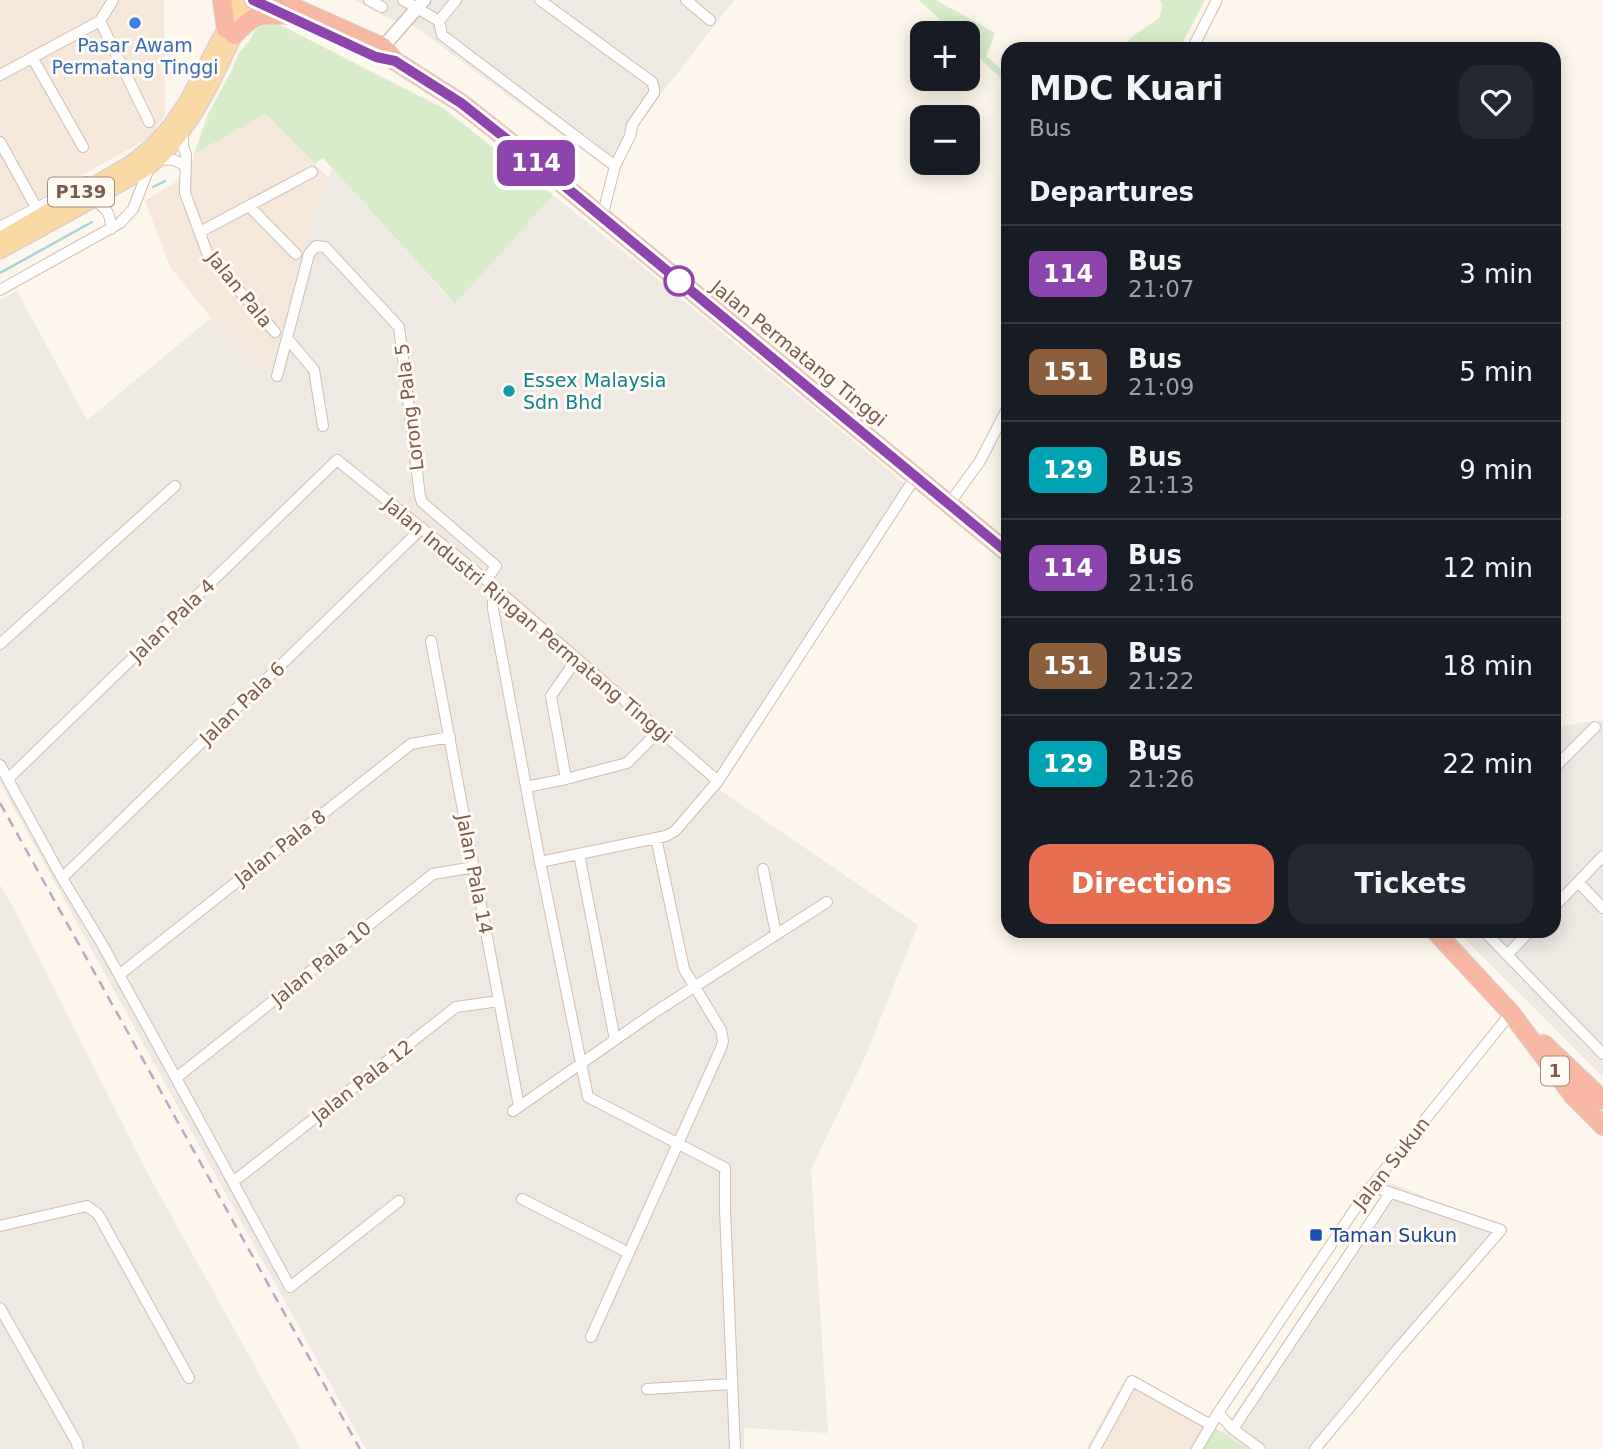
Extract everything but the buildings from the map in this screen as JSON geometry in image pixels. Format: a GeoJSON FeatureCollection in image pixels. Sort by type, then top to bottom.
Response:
{"type":"FeatureCollection","features":[{"type":"Feature","properties":{"kind":"highway"},"geometry":{"type":"LineString","coordinates":[[222,0],[230,32],[258,15],[282,7]]}},
{"type":"Feature","properties":{"kind":"highway","name":"Jalan Permatang Tinggi"},"geometry":{"type":"LineString","coordinates":[[252,0],[282,7],[379,52],[461,103],[1001,547]]}},
{"type":"Feature","properties":{"kind":"highway","name":"1"},"geometry":{"type":"LineString","coordinates":[[1442,938],[1511,1013],[1603,1100]]}},
{"type":"Feature","properties":{"kind":"highway","name":"1"},"geometry":{"type":"LineString","coordinates":[[1511,1013],[1574,1097],[1603,1126]]}},
{"type":"Feature","properties":{"kind":"main road","name":"P139"},"geometry":{"type":"LineString","coordinates":[[4,239],[93,200],[153,158],[183,132],[197,111],[230,32],[240,0]]}},
{"type":"Feature","properties":{"kind":"main road","name":"P139"},"geometry":{"type":"LineString","coordinates":[[4,239],[131,163],[153,158],[252,0]]}},
{"type":"Feature","properties":{"kind":"street"},"geometry":{"type":"LineString","coordinates":[[0,75],[100,21],[113,0]]}},
{"type":"Feature","properties":{"kind":"street"},"geometry":{"type":"LineString","coordinates":[[369,0],[382,7]]}},
{"type":"Feature","properties":{"kind":"street"},"geometry":{"type":"LineString","coordinates":[[403,0],[420,4],[439,21],[442,35],[615,166]]}},
{"type":"Feature","properties":{"kind":"street"},"geometry":{"type":"LineString","coordinates":[[439,21],[456,0]]}},
{"type":"Feature","properties":{"kind":"street"},"geometry":{"type":"LineString","coordinates":[[540,0],[652,82],[654,88],[654,93],[632,125],[630,136],[615,166],[602,218]]}},
{"type":"Feature","properties":{"kind":"street"},"geometry":{"type":"LineString","coordinates":[[686,0],[710,20]]}},
{"type":"Feature","properties":{"kind":"street"},"geometry":{"type":"LineString","coordinates":[[1196,42],[1217,0]]}},
{"type":"Feature","properties":{"kind":"street"},"geometry":{"type":"LineString","coordinates":[[379,52],[420,4]]}},
{"type":"Feature","properties":{"kind":"street"},"geometry":{"type":"LineString","coordinates":[[100,21],[149,122]]}},
{"type":"Feature","properties":{"kind":"street"},"geometry":{"type":"LineString","coordinates":[[33,57],[83,147]]}},
{"type":"Feature","properties":{"kind":"street","name":"Jalan Pala"},"geometry":{"type":"LineString","coordinates":[[183,132],[186,155],[185,193],[208,255],[275,332]]}},
{"type":"Feature","properties":{"kind":"street"},"geometry":{"type":"LineString","coordinates":[[0,142],[36,207]]}},
{"type":"Feature","properties":{"kind":"street"},"geometry":{"type":"LineString","coordinates":[[4,239],[36,207],[153,158],[168,158],[186,166]]}},
{"type":"Feature","properties":{"kind":"street"},"geometry":{"type":"LineString","coordinates":[[0,290],[127,218],[153,158]]}},
{"type":"Feature","properties":{"kind":"street"},"geometry":{"type":"LineString","coordinates":[[200,233],[312,172]]}},
{"type":"Feature","properties":{"kind":"street"},"geometry":{"type":"LineString","coordinates":[[93,200],[107,210],[111,229]]}},
{"type":"Feature","properties":{"kind":"street"},"geometry":{"type":"LineString","coordinates":[[249,206],[296,254]]}},
{"type":"Feature","properties":{"kind":"street","name":"Lorong Pala 5"},"geometry":{"type":"LineString","coordinates":[[278,376],[309,254],[316,246],[325,247],[399,327],[422,502],[496,566],[486,580]]}},
{"type":"Feature","properties":{"kind":"street"},"geometry":{"type":"LineString","coordinates":[[288,338],[314,370],[323,426]]}},
{"type":"Feature","properties":{"kind":"street"},"geometry":{"type":"LineString","coordinates":[[948,504],[980,461],[1001,420]]}},
{"type":"Feature","properties":{"kind":"street","name":"Jalan Industri Ringan Permatang Tinggi"},"geometry":{"type":"LineString","coordinates":[[337,460],[486,580],[718,782]]}},
{"type":"Feature","properties":{"kind":"street","name":"Jalan Pala 4"},"geometry":{"type":"LineString","coordinates":[[8,779],[337,460]]}},
{"type":"Feature","properties":{"kind":"street"},"geometry":{"type":"LineString","coordinates":[[540,862],[672,834],[718,782],[916,476]]}},
{"type":"Feature","properties":{"kind":"street"},"geometry":{"type":"LineString","coordinates":[[0,644],[175,486]]}},
{"type":"Feature","properties":{"kind":"street","name":"Jalan Pala 6"},"geometry":{"type":"LineString","coordinates":[[62,878],[422,528]]}},
{"type":"Feature","properties":{"kind":"street"},"geometry":{"type":"LineString","coordinates":[[499,592],[493,603],[494,609],[540,862],[588,1097],[725,1168],[724,1210],[736,1449]]}},
{"type":"Feature","properties":{"kind":"street","name":"Jalan Pala 14"},"geometry":{"type":"LineString","coordinates":[[431,641],[499,1001],[516,1109],[580,1064]]}},
{"type":"Feature","properties":{"kind":"street"},"geometry":{"type":"LineString","coordinates":[[566,779],[551,696],[576,660]]}},
{"type":"Feature","properties":{"kind":"street"},"geometry":{"type":"LineString","coordinates":[[1561,761],[1595,727]]}},
{"type":"Feature","properties":{"kind":"street"},"geometry":{"type":"LineString","coordinates":[[527,787],[627,763],[659,731]]}},
{"type":"Feature","properties":{"kind":"street","name":"Jalan Pala 8"},"geometry":{"type":"LineString","coordinates":[[119,975],[411,744],[450,737]]}},
{"type":"Feature","properties":{"kind":"street"},"geometry":{"type":"LineString","coordinates":[[0,765],[290,1287],[399,1201]]}},
{"type":"Feature","properties":{"kind":"street"},"geometry":{"type":"LineString","coordinates":[[591,1337],[723,1041],[721,1030],[684,969],[656,838]]}},
{"type":"Feature","properties":{"kind":"street"},"geometry":{"type":"LineString","coordinates":[[579,854],[615,1040]]}},
{"type":"Feature","properties":{"kind":"street"},"geometry":{"type":"LineString","coordinates":[[1561,899],[1603,856]]}},
{"type":"Feature","properties":{"kind":"street","name":"Jalan Pala 10"},"geometry":{"type":"LineString","coordinates":[[176,1078],[433,874],[474,867]]}},
{"type":"Feature","properties":{"kind":"street"},"geometry":{"type":"LineString","coordinates":[[763,869],[776,934]]}},
{"type":"Feature","properties":{"kind":"street"},"geometry":{"type":"LineString","coordinates":[[1578,882],[1603,908]]}},
{"type":"Feature","properties":{"kind":"street"},"geometry":{"type":"LineString","coordinates":[[580,1064],[827,902]]}},
{"type":"Feature","properties":{"kind":"street"},"geometry":{"type":"LineString","coordinates":[[1491,938],[1603,1054]]}},
{"type":"Feature","properties":{"kind":"street"},"geometry":{"type":"LineString","coordinates":[[1507,955],[1523,938]]}},
{"type":"Feature","properties":{"kind":"street","name":"Jalan Pala 12"},"geometry":{"type":"LineString","coordinates":[[233,1182],[456,1007],[499,1001]]}},
{"type":"Feature","properties":{"kind":"street","name":"Jalan Sukun"},"geometry":{"type":"LineString","coordinates":[[1197,1449],[1218,1413],[1371,1186],[1511,1013]]}},
{"type":"Feature","properties":{"kind":"street"},"geometry":{"type":"LineString","coordinates":[[1315,1449],[1501,1230],[1371,1186]]}},
{"type":"Feature","properties":{"kind":"street"},"geometry":{"type":"LineString","coordinates":[[1233,1429],[1390,1193]]}},
{"type":"Feature","properties":{"kind":"street"},"geometry":{"type":"LineString","coordinates":[[522,1199],[629,1253]]}},
{"type":"Feature","properties":{"kind":"street"},"geometry":{"type":"LineString","coordinates":[[0,1226],[87,1206],[98,1214],[189,1378]]}},
{"type":"Feature","properties":{"kind":"street"},"geometry":{"type":"LineString","coordinates":[[0,1308],[78,1449]]}},
{"type":"Feature","properties":{"kind":"street"},"geometry":{"type":"LineString","coordinates":[[1095,1449],[1132,1381],[1211,1425]]}},
{"type":"Feature","properties":{"kind":"street"},"geometry":{"type":"LineString","coordinates":[[647,1389],[732,1384]]}},
{"type":"Feature","properties":{"kind":"street"},"geometry":{"type":"LineString","coordinates":[[1218,1413],[1233,1429],[1260,1449]]}},
{"type":"Feature","properties":{"kind":"shaded area"},"geometry":{"type":"Polygon","coordinates":[[[0,0],[164,0],[165,116],[146,140],[0,220],[0,0]]]}},
{"type":"Feature","properties":{"kind":"shaded area"},"geometry":{"type":"Polygon","coordinates":[[[354,0],[734,0],[638,124],[616,175],[411,24],[389,19],[354,0]]]}},
{"type":"Feature","properties":{"kind":"shaded area"},"geometry":{"type":"Polygon","coordinates":[[[264,114],[329,178],[303,245],[269,373],[211,318],[170,267],[145,201],[176,182],[191,169],[194,154],[264,114]]]}},
{"type":"Feature","properties":{"kind":"shaded area"},"geometry":{"type":"Polygon","coordinates":[[[332,168],[454,304],[553,195],[913,490],[720,790],[918,925],[865,1057],[811,1169],[828,1433],[744,1428],[744,1449],[366,1449],[0,783],[0,300],[17,291],[87,420],[211,318],[269,373],[303,245],[332,168]]]}},
{"type":"Feature","properties":{"kind":"shaded area"},"geometry":{"type":"Polygon","coordinates":[[[1603,721],[1603,1077],[1464,938],[1561,938],[1561,727],[1603,721]]]}},
{"type":"Feature","properties":{"kind":"shaded area"},"geometry":{"type":"Polygon","coordinates":[[[0,885],[148,1174],[301,1449],[0,1449],[0,885]]]}},
{"type":"Feature","properties":{"kind":"shaded area"},"geometry":{"type":"Polygon","coordinates":[[[1390,1183],[1507,1229],[1318,1449],[1246,1449],[1222,1432],[1390,1183]]]}},
{"type":"Feature","properties":{"kind":"shaded area"},"geometry":{"type":"Polygon","coordinates":[[[1127,1375],[1214,1427],[1246,1449],[1086,1449],[1127,1375]]]}},
{"type":"Feature","properties":{"kind":"green space"},"geometry":{"type":"Polygon","coordinates":[[[919,0],[936,0],[974,21],[941,21],[919,0]]]}},
{"type":"Feature","properties":{"kind":"green space"},"geometry":{"type":"Polygon","coordinates":[[[1160,0],[1205,0],[1183,42],[1127,42],[1160,17],[1160,0]]]}},
{"type":"Feature","properties":{"kind":"green space"},"geometry":{"type":"Polygon","coordinates":[[[264,25],[280,25],[443,108],[553,195],[455,304],[323,158],[315,164],[265,114],[194,154],[209,112],[239,53],[256,29],[264,25]]]}},
{"type":"Feature","properties":{"kind":"green space"},"geometry":{"type":"Polygon","coordinates":[[[980,25],[995,33],[986,56],[1001,69],[1001,78],[980,58],[980,25]]]}},
{"type":"Feature","properties":{"kind":"green space"},"geometry":{"type":"Polygon","coordinates":[[[1211,1425],[1246,1449],[1197,1449],[1211,1425]]]}},
{"type":"Feature","properties":{"kind":"waterway"},"geometry":{"type":"LineString","coordinates":[[153,187],[165,181]]}},
{"type":"Feature","properties":{"kind":"waterway"},"geometry":{"type":"LineString","coordinates":[[0,273],[92,222]]}},
{"type":"Feature","properties":{"kind":"railway"},"geometry":{"type":"LineString","coordinates":[[0,803],[360,1449]]}},
{"type":"Feature","properties":{"kind":"bus line","name":"114"},"geometry":{"type":"LineString","coordinates":[[253,0],[376,57],[395,61],[461,103],[1001,547]]}},
{"type":"Feature","properties":{"kind":"place","name":"Pasar Awam Permatang Tinggi"},"geometry":{"type":"Point","coordinates":[135,23]}},
{"type":"Feature","properties":{"kind":"place","name":"Essex Malaysia Sdn Bhd"},"geometry":{"type":"Point","coordinates":[509,391]}},
{"type":"Feature","properties":{"kind":"place","name":"Taman Sukun"},"geometry":{"type":"Point","coordinates":[1316,1235]}}]}
